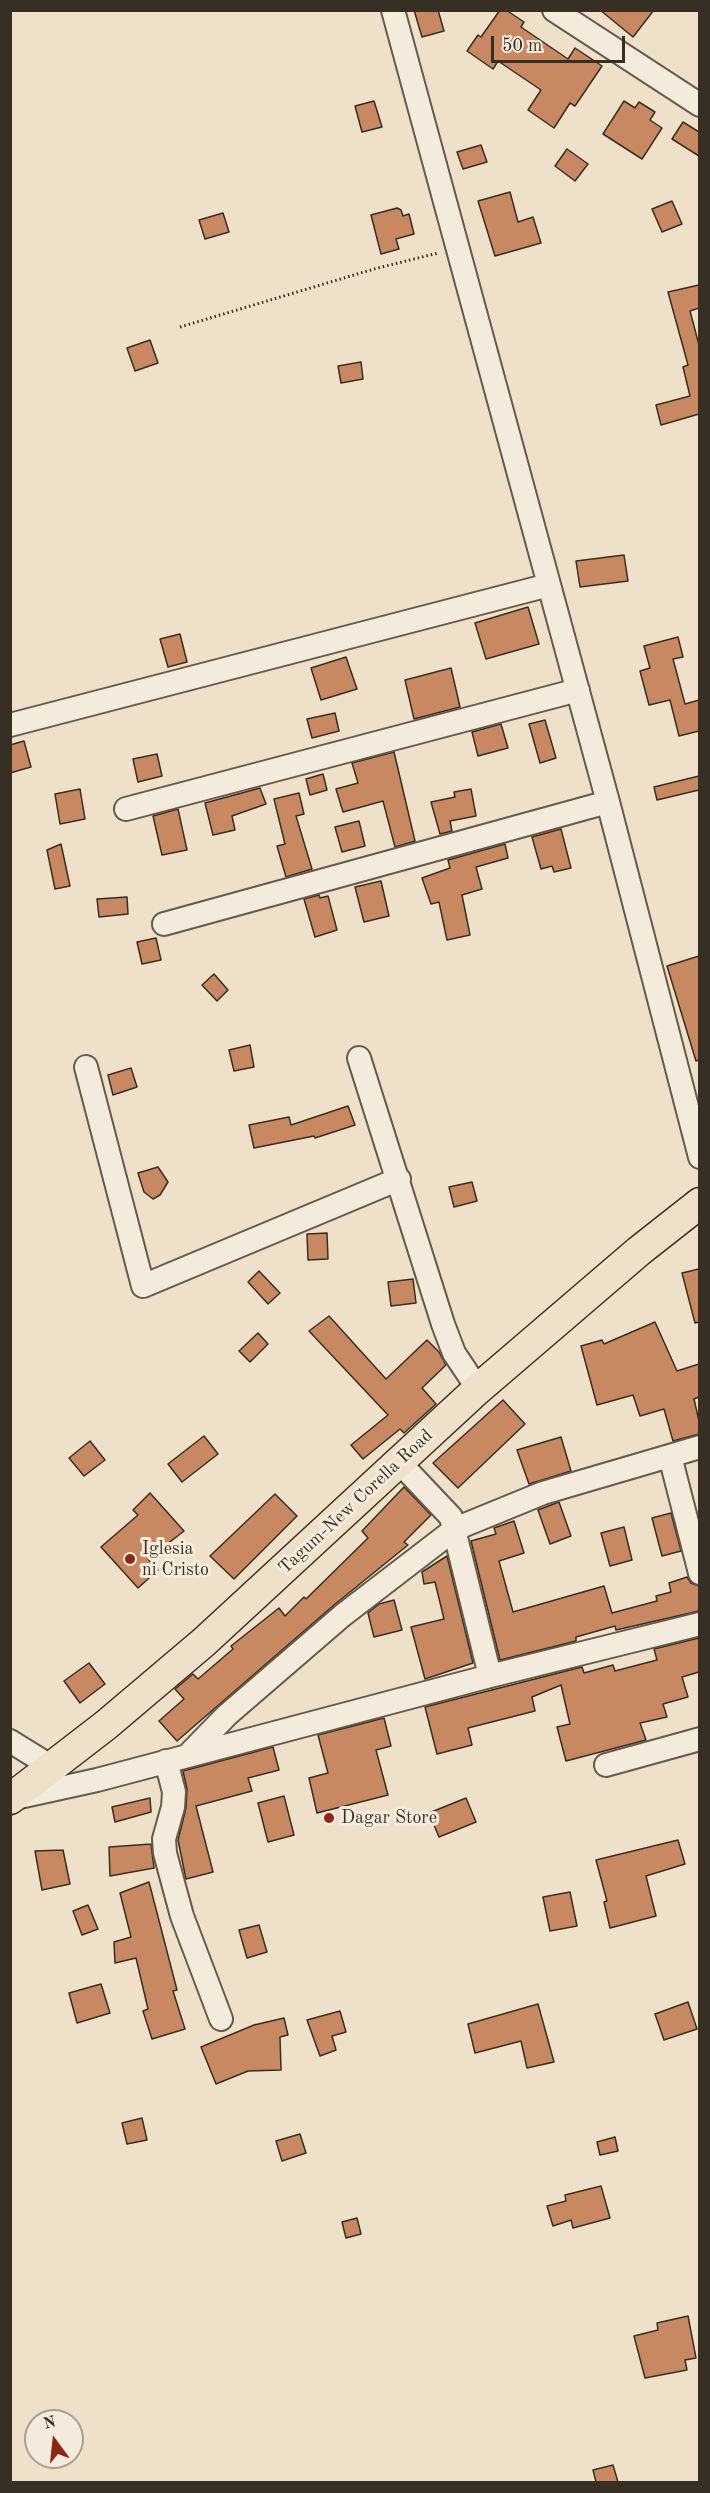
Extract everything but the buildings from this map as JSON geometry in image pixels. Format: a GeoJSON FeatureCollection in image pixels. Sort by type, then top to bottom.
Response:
{"type":"FeatureCollection","features":[{"type":"Feature","properties":{"kind":"main road","name":"Tagum-New Corella Road"},"geometry":{"type":"LineString","coordinates":[[11,1799],[204,1642],[478,1389],[639,1251],[699,1203]]}},
{"type":"Feature","properties":{"kind":"street"},"geometry":{"type":"LineString","coordinates":[[393,10],[608,802],[699,1157]]}},
{"type":"Feature","properties":{"kind":"street"},"geometry":{"type":"LineString","coordinates":[[554,10],[699,105]]}},
{"type":"Feature","properties":{"kind":"street"},"geometry":{"type":"LineString","coordinates":[[10,725],[549,585]]}},
{"type":"Feature","properties":{"kind":"street"},"geometry":{"type":"LineString","coordinates":[[126,809],[578,690]]}},
{"type":"Feature","properties":{"kind":"street"},"geometry":{"type":"LineString","coordinates":[[164,924],[608,802]]}},
{"type":"Feature","properties":{"kind":"street"},"geometry":{"type":"LineString","coordinates":[[359,1058],[454,1353],[478,1389]]}},
{"type":"Feature","properties":{"kind":"street"},"geometry":{"type":"LineString","coordinates":[[86,1067],[143,1286],[399,1179]]}},
{"type":"Feature","properties":{"kind":"street"},"geometry":{"type":"LineString","coordinates":[[190,1754],[227,1716],[343,1615],[455,1529],[543,1493],[699,1447]]}},
{"type":"Feature","properties":{"kind":"street"},"geometry":{"type":"LineString","coordinates":[[670,1456],[699,1573]]}},
{"type":"Feature","properties":{"kind":"street"},"geometry":{"type":"LineString","coordinates":[[399,1462],[447,1510],[455,1529],[490,1676]]}},
{"type":"Feature","properties":{"kind":"street"},"geometry":{"type":"LineString","coordinates":[[11,1799],[97,1780],[490,1676],[699,1624]]}},
{"type":"Feature","properties":{"kind":"street"},"geometry":{"type":"LineString","coordinates":[[606,1765],[699,1739]]}},
{"type":"Feature","properties":{"kind":"street"},"geometry":{"type":"LineString","coordinates":[[10,1741],[52,1767]]}},
{"type":"Feature","properties":{"kind":"street"},"geometry":{"type":"LineString","coordinates":[[166,1761],[174,1792],[173,1807],[164,1839],[165,1853],[182,1916],[221,2019]]}},
{"type":"Feature","properties":{"kind":"path"},"geometry":{"type":"LineString","coordinates":[[180,327],[374,269],[457,249]]}},
{"type":"Feature","properties":{"kind":"place","name":"Iglesia ni Cristo"},"geometry":{"type":"Point","coordinates":[130,1559]}},
{"type":"Feature","properties":{"kind":"place","name":"Dagar Store"},"geometry":{"type":"Point","coordinates":[329,1818]}}]}
